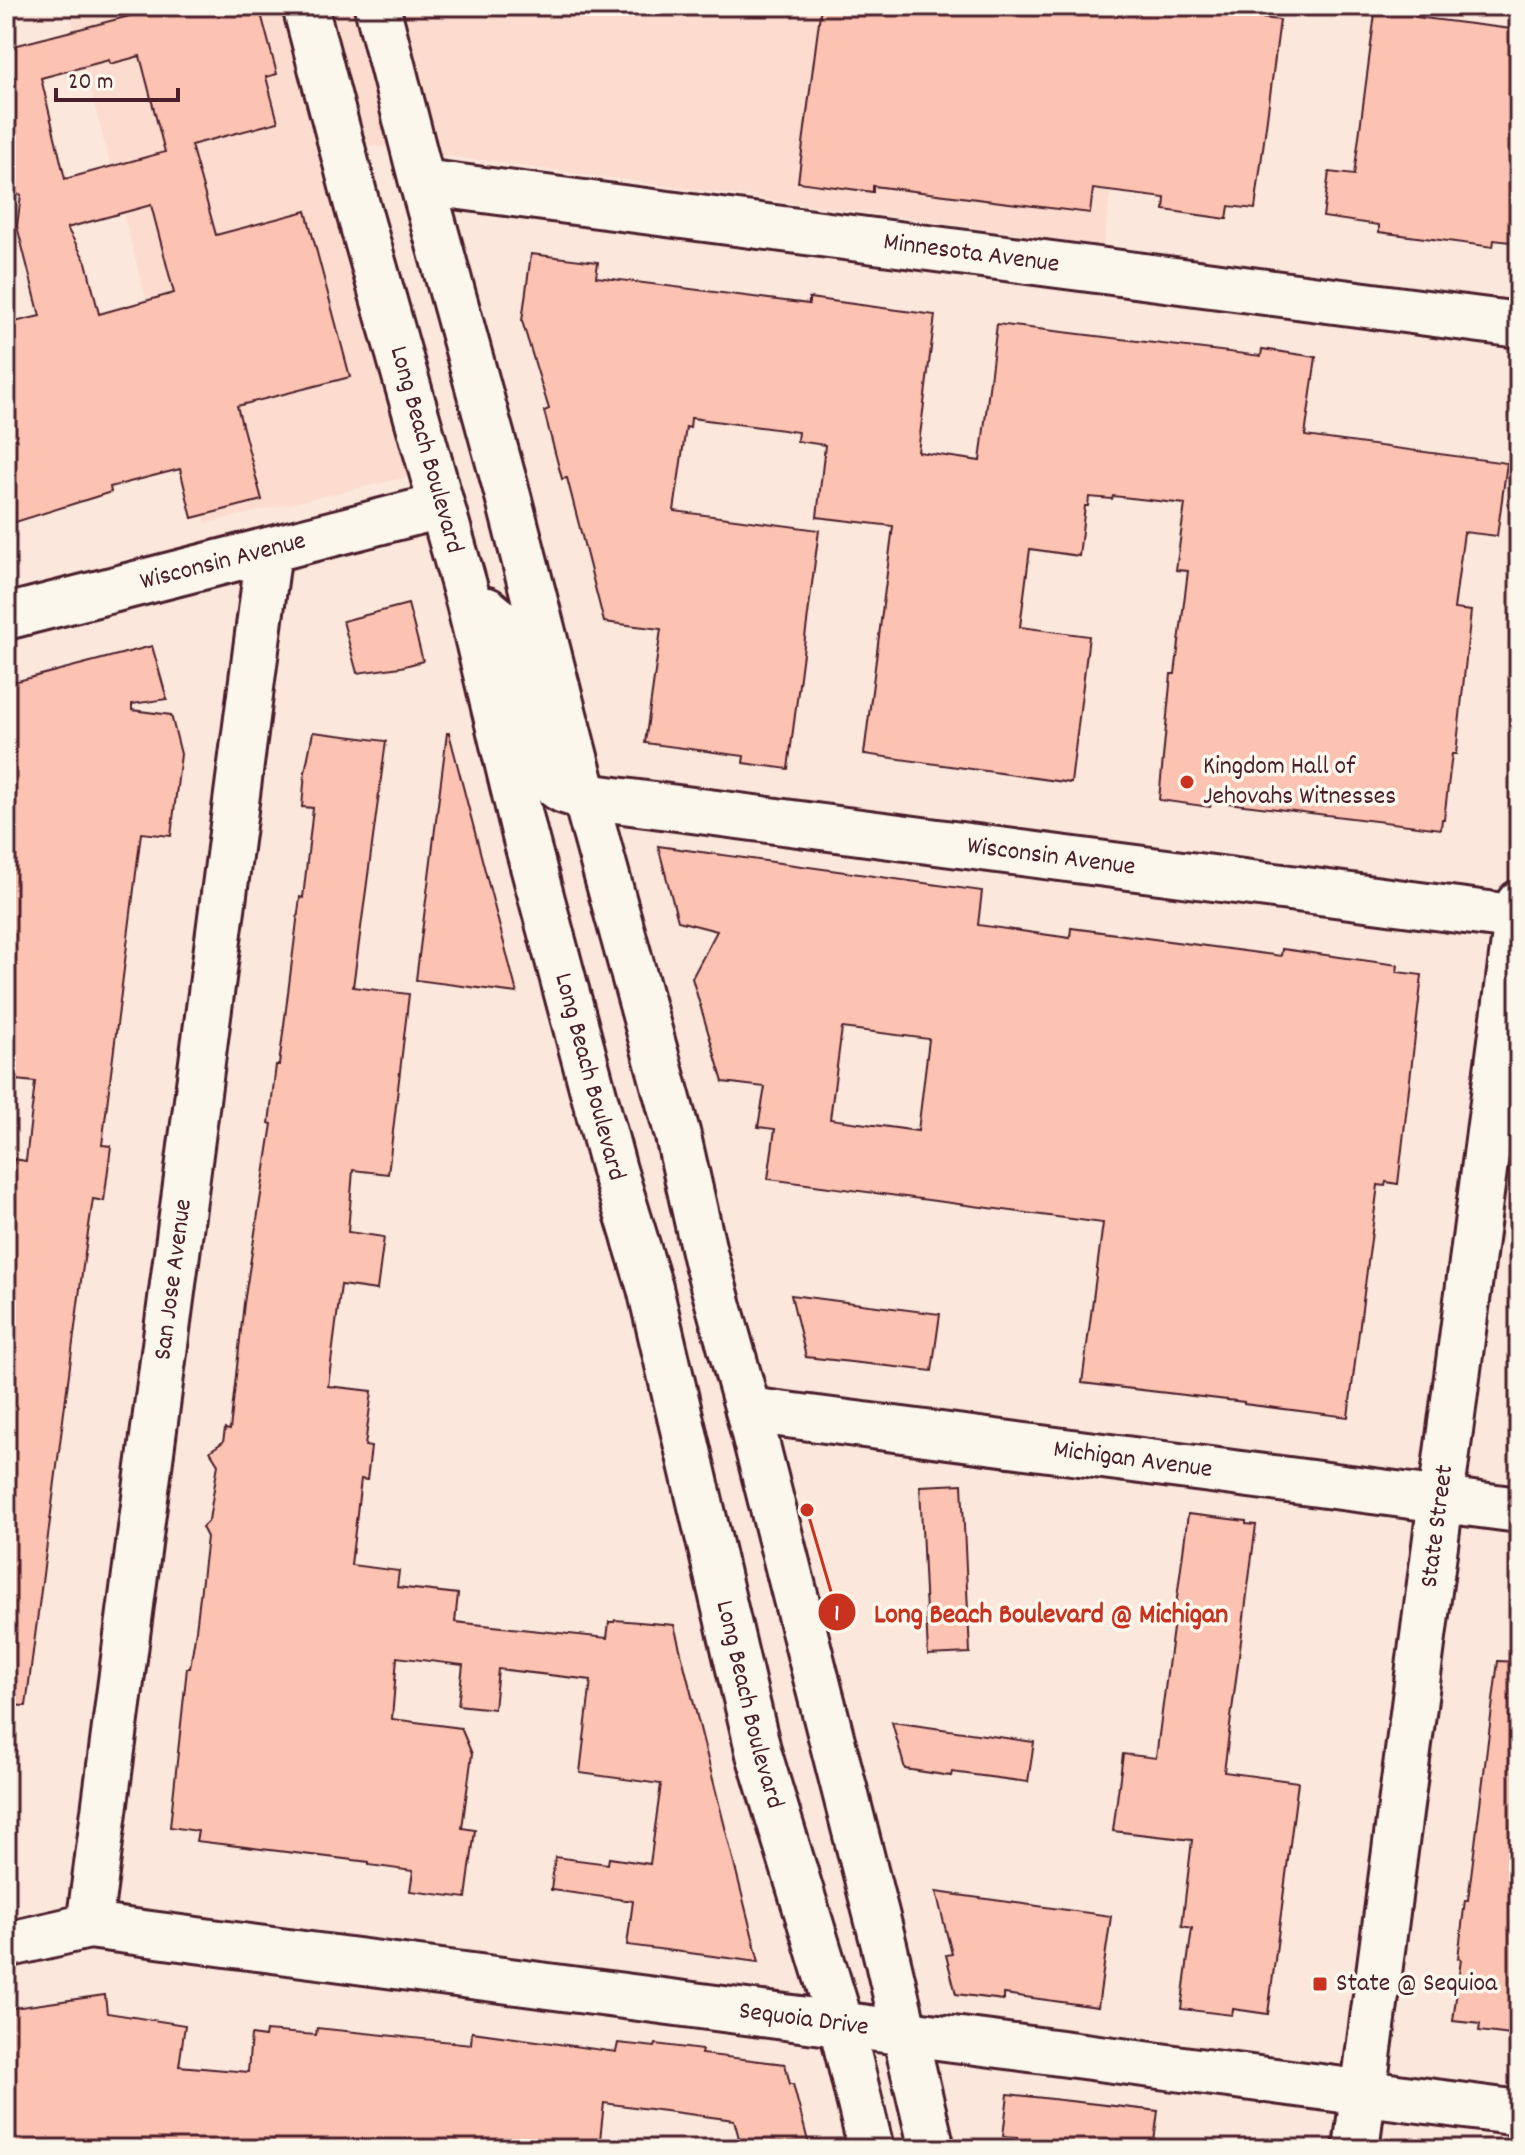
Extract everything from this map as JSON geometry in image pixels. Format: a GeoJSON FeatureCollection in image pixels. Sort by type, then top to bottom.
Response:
{"type":"FeatureCollection","features":[{"type":"Feature","properties":{"kind":"street","name":"Long Beach Boulevard"},"geometry":{"type":"LineString","coordinates":[[305,6],[357,205],[469,603],[529,851],[614,1170],[650,1288],[759,1754],[841,2024],[871,2149]]}},
{"type":"Feature","properties":{"kind":"street"},"geometry":{"type":"LineString","coordinates":[[377,6],[678,1136],[705,1256],[748,1410],[932,2149]]}},
{"type":"Feature","properties":{"kind":"street","name":"Minnesota Avenue"},"geometry":{"type":"LineString","coordinates":[[422,182],[1519,325]]}},
{"type":"Feature","properties":{"kind":"street","name":"Wisconsin Avenue"},"geometry":{"type":"LineString","coordinates":[[6,617],[441,506]]}},
{"type":"Feature","properties":{"kind":"street","name":"San Jose Avenue"},"geometry":{"type":"LineString","coordinates":[[89,1926],[269,550]]}},
{"type":"Feature","properties":{"kind":"street","name":"Wisconsin Avenue"},"geometry":{"type":"LineString","coordinates":[[469,603],[490,610],[505,625],[547,775],[554,786],[565,793],[1518,913]]}},
{"type":"Feature","properties":{"kind":"street","name":"State Street"},"geometry":{"type":"LineString","coordinates":[[1356,2149],[1518,913]]}},
{"type":"Feature","properties":{"kind":"street","name":"Michigan Avenue"},"geometry":{"type":"LineString","coordinates":[[748,1410],[1519,1510]]}},
{"type":"Feature","properties":{"kind":"street"},"geometry":{"type":"LineString","coordinates":[[6,1945],[89,1926]]}},
{"type":"Feature","properties":{"kind":"street","name":"Sequoia Drive"},"geometry":{"type":"LineString","coordinates":[[89,1926],[1519,2113]]}},
{"type":"Feature","properties":{"kind":"shaded area"},"geometry":{"type":"Polygon","coordinates":[[[68,6],[1137,6],[1103,245],[316,138],[411,476],[206,523],[68,6]]]}},
{"type":"Feature","properties":{"kind":"building"},"geometry":{"type":"Polygon","coordinates":[[[139,6],[259,6],[277,74],[266,77],[278,122],[191,145],[216,235],[306,211],[350,377],[237,406],[262,500],[192,518],[180,469],[110,487],[111,492],[6,525],[6,324],[40,316],[17,226],[21,195],[6,193],[6,48],[141,13],[139,6]],[[140,56],[110,64],[109,60],[41,78],[65,179],[165,152],[140,56]],[[151,205],[67,228],[86,262],[99,314],[174,293],[151,205]]]}},
{"type":"Feature","properties":{"kind":"building"},"geometry":{"type":"Polygon","coordinates":[[[821,6],[1234,6],[1264,10],[1263,18],[1280,20],[1255,209],[1229,206],[1227,219],[1164,210],[1165,198],[1093,189],[1090,213],[873,186],[873,192],[798,182],[821,6]]]}},
{"type":"Feature","properties":{"kind":"building"},"geometry":{"type":"Polygon","coordinates":[[[1376,6],[1416,9],[1415,17],[1519,30],[1519,243],[1494,240],[1493,247],[1379,232],[1379,225],[1323,217],[1329,172],[1354,175],[1376,6]]]}},
{"type":"Feature","properties":{"kind":"building"},"geometry":{"type":"Polygon","coordinates":[[[531,254],[598,262],[596,277],[809,304],[809,298],[935,315],[918,452],[980,461],[997,324],[1261,356],[1262,349],[1316,357],[1305,436],[1507,463],[1497,536],[1464,532],[1454,609],[1471,611],[1456,754],[1452,754],[1441,829],[1211,801],[1210,807],[1159,800],[1171,674],[1175,674],[1188,571],[1176,570],[1185,504],[1113,496],[1112,499],[1089,497],[1088,506],[1085,506],[1079,556],[1030,549],[1020,627],[1089,636],[1071,783],[864,754],[893,526],[817,517],[825,445],[797,441],[798,432],[691,418],[690,428],[686,427],[674,511],[819,530],[788,769],[743,763],[744,756],[645,743],[661,629],[604,622],[567,478],[562,479],[544,411],[549,409],[522,321],[531,254]]]}},
{"type":"Feature","properties":{"kind":"building"},"geometry":{"type":"Polygon","coordinates":[[[408,604],[423,661],[357,673],[343,621],[408,604]]]}},
{"type":"Feature","properties":{"kind":"building"},"geometry":{"type":"Polygon","coordinates":[[[152,646],[167,699],[132,704],[132,710],[171,715],[181,754],[171,836],[141,833],[102,1145],[111,1146],[104,1201],[93,1199],[26,1706],[6,1705],[6,1220],[14,1159],[26,1161],[35,1082],[6,1079],[6,684],[152,646]]]}},
{"type":"Feature","properties":{"kind":"building"},"geometry":{"type":"Polygon","coordinates":[[[313,732],[386,741],[353,987],[409,994],[388,1174],[353,1170],[348,1232],[384,1237],[377,1290],[341,1285],[328,1386],[372,1391],[365,1446],[371,1447],[367,1480],[361,1479],[351,1565],[399,1571],[397,1587],[458,1594],[455,1622],[607,1638],[609,1622],[615,1620],[674,1625],[759,1962],[627,1945],[633,1901],[551,1890],[555,1857],[608,1864],[609,1858],[650,1864],[661,1784],[580,1773],[591,1680],[498,1669],[494,1709],[458,1705],[463,1665],[397,1657],[392,1719],[461,1728],[472,1754],[462,1828],[475,1830],[466,1898],[410,1891],[413,1871],[369,1865],[369,1862],[196,1841],[198,1831],[170,1827],[187,1668],[190,1668],[196,1630],[207,1537],[202,1527],[209,1520],[218,1464],[210,1451],[223,1442],[225,1429],[230,1430],[244,1303],[272,1124],[269,1123],[276,1065],[279,1065],[300,897],[303,898],[313,808],[302,807],[313,732]]]}},
{"type":"Feature","properties":{"kind":"building"},"geometry":{"type":"Polygon","coordinates":[[[449,733],[517,993],[416,980],[449,733]]]}},
{"type":"Feature","properties":{"kind":"building"},"geometry":{"type":"Polygon","coordinates":[[[658,846],[982,891],[978,925],[1070,938],[1071,928],[1281,956],[1282,949],[1398,965],[1397,972],[1422,975],[1398,1184],[1386,1182],[1385,1186],[1378,1185],[1348,1417],[1082,1383],[1103,1223],[768,1179],[775,1129],[758,1127],[765,1087],[723,1082],[692,978],[717,931],[678,921],[658,846]],[[842,1028],[830,1119],[918,1131],[929,1039],[842,1028]]]}},
{"type":"Feature","properties":{"kind":"building"},"geometry":{"type":"Polygon","coordinates":[[[791,1295],[940,1314],[932,1371],[806,1357],[791,1295]]]}},
{"type":"Feature","properties":{"kind":"building"},"geometry":{"type":"Polygon","coordinates":[[[962,1484],[970,1653],[928,1655],[920,1486],[962,1484]]]}},
{"type":"Feature","properties":{"kind":"building"},"geometry":{"type":"Polygon","coordinates":[[[1188,1514],[1256,1525],[1224,1772],[1298,1782],[1268,2014],[1233,2009],[1232,2015],[1181,2009],[1192,1928],[1182,1926],[1192,1840],[1113,1831],[1123,1754],[1156,1758],[1188,1514]]]}},
{"type":"Feature","properties":{"kind":"building"},"geometry":{"type":"Polygon","coordinates":[[[1498,1661],[1519,1662],[1519,2036],[1479,2031],[1480,2024],[1453,2021],[1465,1900],[1468,1900],[1498,1661]]]}},
{"type":"Feature","properties":{"kind":"building"},"geometry":{"type":"Polygon","coordinates":[[[892,1722],[1034,1742],[1028,1782],[905,1769],[892,1722]]]}},
{"type":"Feature","properties":{"kind":"building"},"geometry":{"type":"Polygon","coordinates":[[[936,1892],[1111,1916],[1098,2007],[1004,1994],[1004,2000],[956,1994],[946,1955],[952,1954],[936,1892]]]}},
{"type":"Feature","properties":{"kind":"building"},"geometry":{"type":"Polygon","coordinates":[[[105,1995],[107,2013],[185,2025],[179,2066],[248,2072],[251,2035],[265,2037],[266,2031],[316,2035],[317,2028],[471,2044],[472,2032],[616,2052],[618,2043],[655,2047],[656,2044],[702,2050],[701,2054],[785,2064],[810,2149],[742,2149],[734,2120],[604,2103],[599,2149],[6,2149],[6,2009],[105,1995]]]}},
{"type":"Feature","properties":{"kind":"building"},"geometry":{"type":"Polygon","coordinates":[[[1008,2094],[1158,2111],[1153,2149],[1016,2149],[1018,2137],[1003,2136],[1008,2094]]]}},
{"type":"Feature","properties":{"kind":"place","name":"Kingdom Hall of Jehovahs Witnesses"},"geometry":{"type":"Point","coordinates":[1187,782]}},
{"type":"Feature","properties":{"kind":"place","name":"Long Beach Boulevard @ Michigan"},"geometry":{"type":"Point","coordinates":[807,1510]}},
{"type":"Feature","properties":{"kind":"place","name":"State @ Sequioa"},"geometry":{"type":"Point","coordinates":[1320,1984]}}]}
